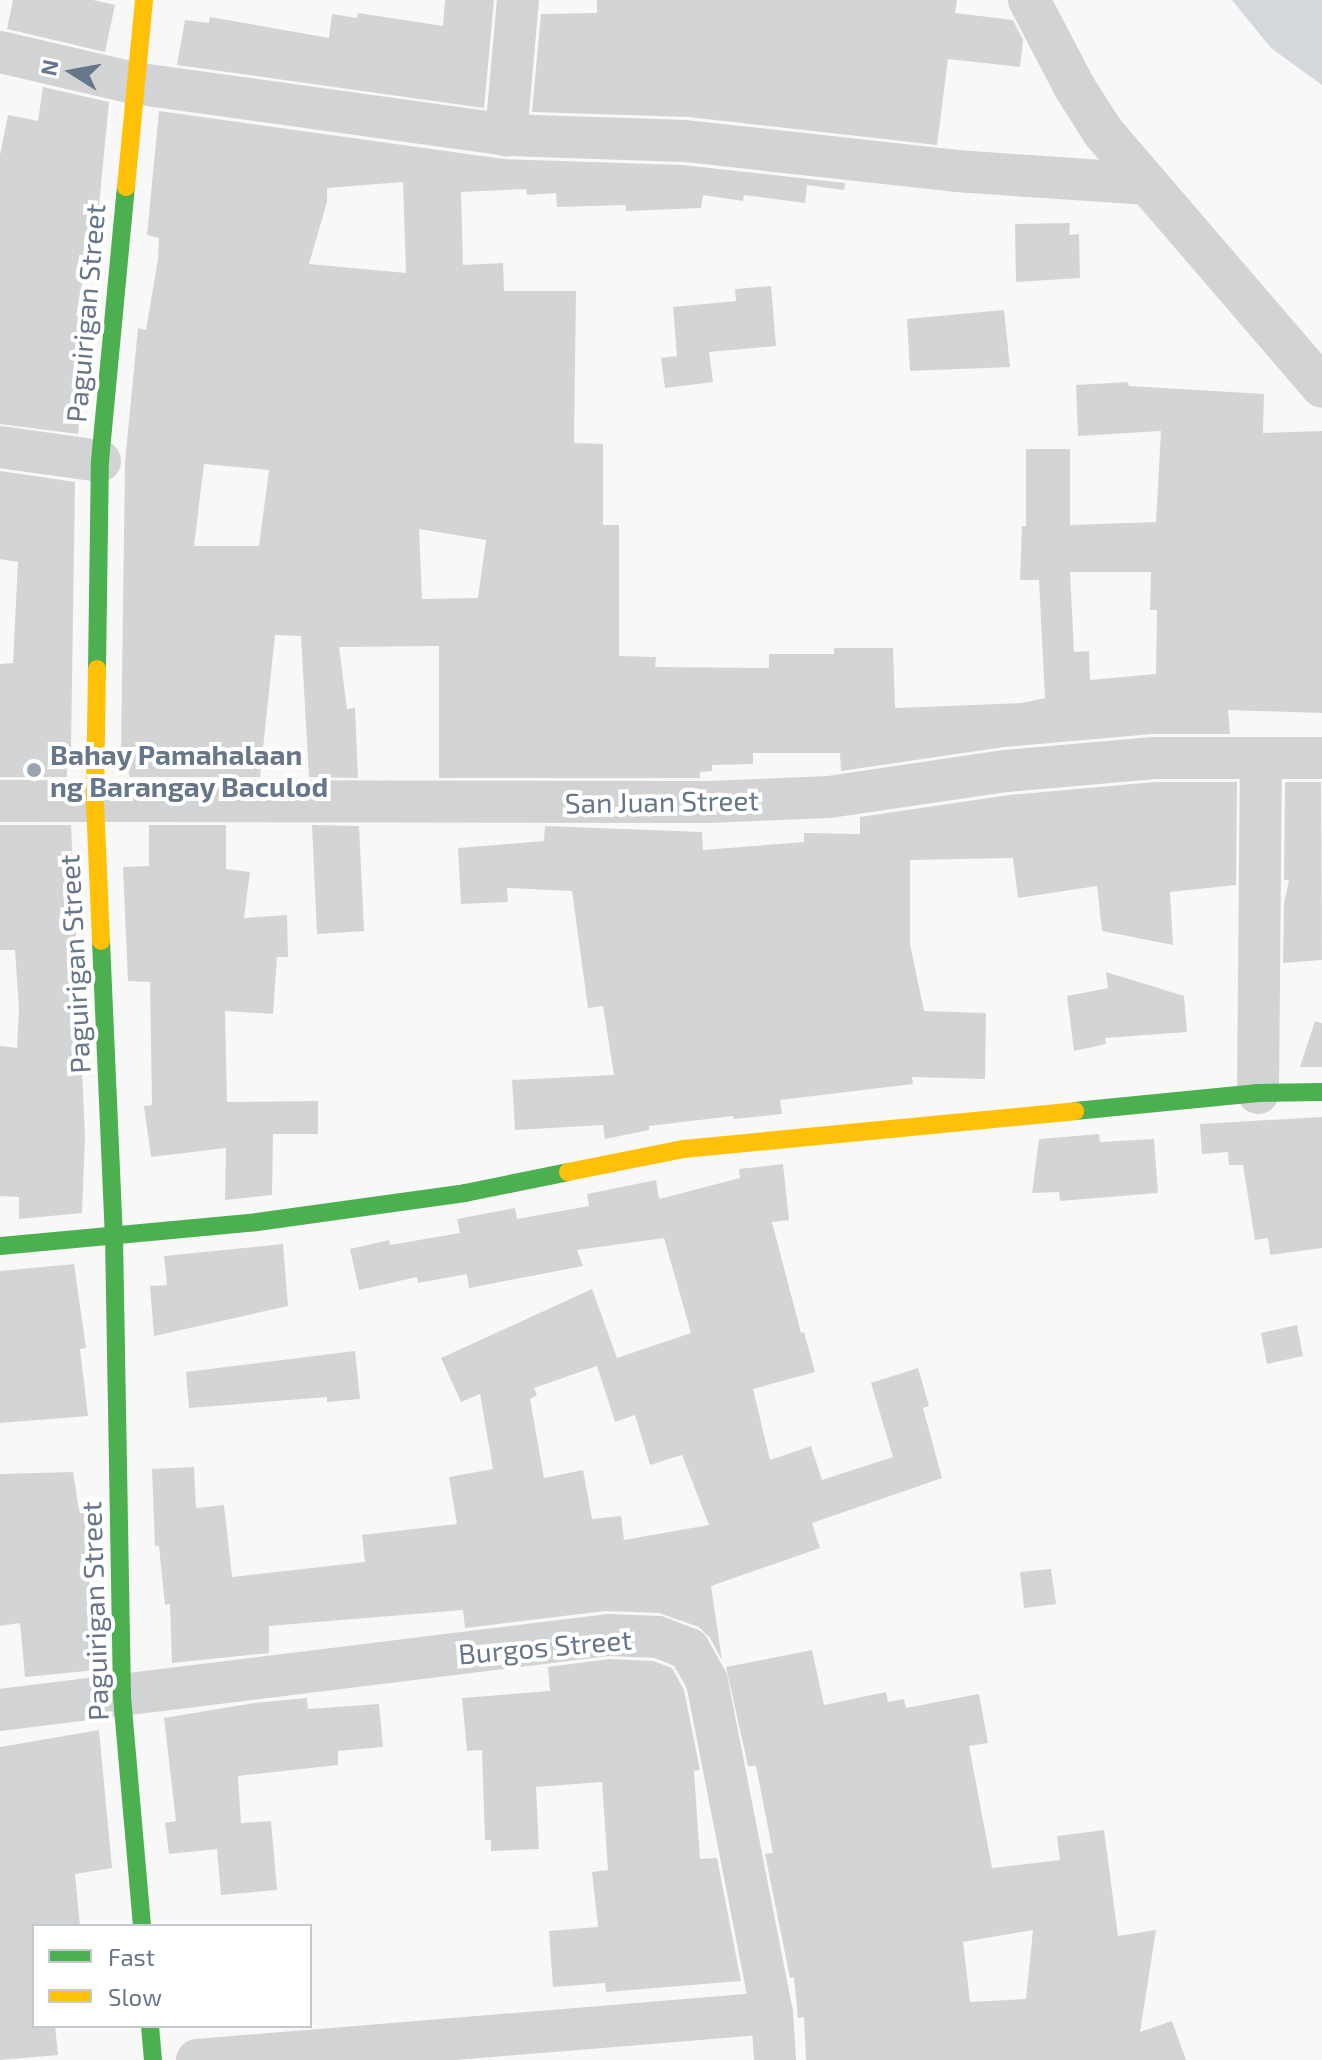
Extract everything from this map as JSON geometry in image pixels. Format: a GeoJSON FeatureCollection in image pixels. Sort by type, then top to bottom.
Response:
{"type":"FeatureCollection","features":[{"type":"Feature","properties":{"kind":"main road","name":"Paguirigan Street"},"geometry":{"type":"LineString","coordinates":[[142,1924],[122,1697],[114,1237],[95,803],[100,461],[133,83],[144,0]]}},
{"type":"Feature","properties":{"kind":"main road"},"geometry":{"type":"LineString","coordinates":[[0,1246],[257,1222],[465,1193],[683,1149],[1258,1093],[1322,1092]]}},
{"type":"Feature","properties":{"kind":"main road"},"geometry":{"type":"LineString","coordinates":[[150,2028],[153,2060]]}},
{"type":"Feature","properties":{"kind":"street"},"geometry":{"type":"LineString","coordinates":[[506,135],[518,0]]}},
{"type":"Feature","properties":{"kind":"street"},"geometry":{"type":"LineString","coordinates":[[1029,0],[1075,88],[1103,132],[1322,387]]}},
{"type":"Feature","properties":{"kind":"street"},"geometry":{"type":"LineString","coordinates":[[0,52],[133,83],[506,135],[685,141],[956,171],[1146,184]]}},
{"type":"Feature","properties":{"kind":"street"},"geometry":{"type":"LineString","coordinates":[[0,447],[100,461]]}},
{"type":"Feature","properties":{"kind":"street"},"geometry":{"type":"LineString","coordinates":[[1258,1093],[1261,758]]}},
{"type":"Feature","properties":{"kind":"street","name":"San Juan Street"},"geometry":{"type":"LineString","coordinates":[[0,801],[753,800],[829,797],[1006,771],[1139,759],[1322,758]]}},
{"type":"Feature","properties":{"kind":"street","name":"Burgos Street"},"geometry":{"type":"LineString","coordinates":[[0,1710],[608,1635],[658,1637],[689,1649],[707,1682],[772,2013],[775,2060]]}},
{"type":"Feature","properties":{"kind":"street"},"geometry":{"type":"LineString","coordinates":[[197,2060],[772,2013]]}},
{"type":"Feature","properties":{"kind":"shaded area"},"geometry":{"type":"Polygon","coordinates":[[[1232,0],[1322,0],[1322,85],[1271,48],[1232,0]]]}},
{"type":"Feature","properties":{"kind":"building"},"geometry":{"type":"Polygon","coordinates":[[[13,0],[93,0],[115,5],[105,52],[7,29],[13,0]]]}},
{"type":"Feature","properties":{"kind":"building"},"geometry":{"type":"Polygon","coordinates":[[[445,0],[494,0],[484,108],[177,65],[185,20],[209,23],[210,17],[329,38],[332,14],[357,18],[358,13],[443,26],[445,0]]]}},
{"type":"Feature","properties":{"kind":"building"},"geometry":{"type":"Polygon","coordinates":[[[597,0],[957,0],[955,13],[1013,20],[1023,40],[1020,67],[948,59],[937,145],[688,117],[532,112],[541,14],[597,13],[597,0]]]}},
{"type":"Feature","properties":{"kind":"building"},"geometry":{"type":"Polygon","coordinates":[[[43,87],[109,102],[97,226],[93,225],[76,316],[88,319],[78,434],[0,424],[0,155],[8,115],[38,121],[43,87]]]}},
{"type":"Feature","properties":{"kind":"building"},"geometry":{"type":"Polygon","coordinates":[[[159,111],[503,159],[683,165],[845,183],[844,190],[807,185],[805,203],[744,195],[743,201],[703,195],[701,208],[626,211],[626,205],[557,207],[556,193],[527,195],[526,189],[461,192],[463,265],[503,263],[504,291],[576,291],[574,443],[603,444],[603,525],[619,525],[619,656],[656,657],[655,667],[769,668],[769,654],[834,654],[834,648],[893,648],[895,708],[1022,703],[1045,698],[1039,580],[1020,580],[1022,526],[1026,526],[1026,449],[1070,449],[1070,525],[1156,522],[1161,431],[1078,436],[1076,385],[1128,382],[1129,386],[1264,394],[1263,433],[1322,431],[1322,713],[1228,710],[1230,734],[1152,734],[1004,747],[841,771],[840,753],[753,753],[753,764],[712,765],[712,771],[700,772],[700,778],[439,778],[439,646],[339,647],[347,709],[355,708],[358,778],[309,777],[301,636],[275,635],[260,777],[129,777],[129,751],[121,751],[125,462],[138,328],[146,330],[158,259],[159,238],[147,235],[159,111]],[[403,182],[327,188],[327,202],[309,264],[406,273],[403,182]],[[204,464],[194,546],[259,546],[269,470],[204,464]],[[419,529],[422,599],[478,598],[486,540],[419,529]],[[1070,572],[1074,652],[1089,651],[1090,680],[1156,674],[1157,610],[1150,610],[1151,572],[1070,572]]]}},
{"type":"Feature","properties":{"kind":"building"},"geometry":{"type":"Polygon","coordinates":[[[1070,223],[1069,235],[1079,234],[1080,278],[1016,282],[1015,224],[1070,223]]]}},
{"type":"Feature","properties":{"kind":"building"},"geometry":{"type":"Polygon","coordinates":[[[771,286],[776,346],[709,352],[713,382],[665,388],[661,358],[677,356],[673,307],[736,301],[735,289],[771,286]]]}},
{"type":"Feature","properties":{"kind":"building"},"geometry":{"type":"Polygon","coordinates":[[[1004,310],[1010,367],[910,371],[907,319],[1004,310]]]}},
{"type":"Feature","properties":{"kind":"building"},"geometry":{"type":"Polygon","coordinates":[[[0,471],[75,482],[71,751],[67,752],[67,777],[0,777],[0,664],[13,663],[18,562],[0,559],[0,471]]]}},
{"type":"Feature","properties":{"kind":"building"},"geometry":{"type":"Polygon","coordinates":[[[1155,782],[1237,782],[1236,885],[1170,892],[1173,945],[1102,931],[1097,886],[1018,898],[1013,858],[910,860],[910,944],[924,1011],[986,1013],[985,1079],[912,1077],[913,1084],[780,1100],[782,1114],[734,1119],[733,1116],[649,1126],[649,1130],[605,1139],[603,1125],[515,1130],[512,1080],[614,1075],[603,1006],[588,1008],[572,891],[507,888],[508,902],[461,904],[458,848],[544,841],[545,826],[702,832],[703,850],[804,842],[804,833],[860,834],[860,817],[1009,795],[1155,782]]]}},
{"type":"Feature","properties":{"kind":"building"},"geometry":{"type":"Polygon","coordinates":[[[1285,782],[1321,782],[1322,960],[1283,963],[1284,903],[1289,880],[1284,880],[1285,782]]]}},
{"type":"Feature","properties":{"kind":"building"},"geometry":{"type":"Polygon","coordinates":[[[0,825],[71,825],[85,1136],[82,1213],[19,1219],[19,1197],[0,1196],[0,1046],[17,1048],[19,1009],[15,950],[0,950],[0,825]]]}},
{"type":"Feature","properties":{"kind":"building"},"geometry":{"type":"Polygon","coordinates":[[[149,825],[226,825],[226,869],[250,872],[244,918],[287,915],[288,957],[277,957],[273,1014],[225,1011],[227,1102],[318,1101],[318,1134],[273,1134],[272,1195],[225,1200],[226,1148],[151,1157],[144,1106],[152,1105],[150,982],[128,981],[123,867],[149,866],[149,825]]]}},
{"type":"Feature","properties":{"kind":"building"},"geometry":{"type":"Polygon","coordinates":[[[312,825],[359,826],[364,931],[317,934],[312,825]]]}},
{"type":"Feature","properties":{"kind":"building"},"geometry":{"type":"Polygon","coordinates":[[[1106,972],[1184,996],[1187,1032],[1105,1038],[1106,1044],[1074,1051],[1067,996],[1108,988],[1106,972]]]}},
{"type":"Feature","properties":{"kind":"building"},"geometry":{"type":"Polygon","coordinates":[[[1315,1021],[1322,1023],[1322,1067],[1300,1067],[1315,1021]]]}},
{"type":"Feature","properties":{"kind":"building"},"geometry":{"type":"Polygon","coordinates":[[[1322,1117],[1322,1248],[1270,1255],[1268,1238],[1255,1240],[1243,1165],[1229,1165],[1228,1152],[1202,1154],[1200,1124],[1322,1117]]]}},
{"type":"Feature","properties":{"kind":"building"},"geometry":{"type":"Polygon","coordinates":[[[1099,1134],[1100,1142],[1154,1139],[1158,1193],[1060,1201],[1059,1192],[1032,1193],[1039,1139],[1099,1134]]]}},
{"type":"Feature","properties":{"kind":"building"},"geometry":{"type":"Polygon","coordinates":[[[783,1164],[789,1220],[772,1222],[801,1333],[804,1332],[815,1372],[753,1389],[770,1460],[811,1446],[822,1480],[893,1457],[871,1383],[918,1368],[929,1406],[923,1408],[942,1478],[812,1523],[820,1548],[711,1586],[722,1660],[710,1638],[699,1627],[659,1613],[605,1611],[465,1628],[463,1610],[269,1626],[269,1653],[172,1663],[170,1604],[165,1605],[159,1546],[155,1546],[152,1469],[194,1467],[196,1508],[224,1505],[232,1577],[365,1562],[362,1535],[457,1524],[449,1477],[493,1469],[480,1394],[461,1402],[441,1358],[592,1289],[617,1358],[691,1333],[664,1238],[577,1250],[583,1266],[469,1288],[467,1274],[418,1283],[417,1277],[359,1290],[350,1249],[389,1240],[390,1245],[460,1233],[457,1219],[515,1208],[517,1219],[589,1206],[587,1194],[656,1180],[659,1199],[740,1178],[739,1169],[783,1164]],[[597,1366],[534,1388],[537,1395],[530,1399],[544,1478],[583,1470],[592,1519],[621,1516],[624,1540],[709,1525],[682,1455],[650,1465],[635,1415],[615,1422],[597,1366]]]}},
{"type":"Feature","properties":{"kind":"building"},"geometry":{"type":"Polygon","coordinates":[[[283,1244],[288,1306],[154,1336],[150,1286],[167,1285],[164,1256],[283,1244]]]}},
{"type":"Feature","properties":{"kind":"building"},"geometry":{"type":"Polygon","coordinates":[[[74,1264],[86,1348],[80,1349],[88,1416],[0,1423],[0,1271],[74,1264]]]}},
{"type":"Feature","properties":{"kind":"building"},"geometry":{"type":"Polygon","coordinates":[[[1297,1325],[1303,1356],[1267,1364],[1261,1333],[1297,1325]]]}},
{"type":"Feature","properties":{"kind":"building"},"geometry":{"type":"Polygon","coordinates":[[[355,1351],[360,1399],[327,1402],[327,1397],[189,1408],[186,1372],[355,1351]]]}},
{"type":"Feature","properties":{"kind":"building"},"geometry":{"type":"Polygon","coordinates":[[[73,1472],[79,1510],[84,1510],[96,1670],[25,1677],[20,1623],[0,1626],[0,1474],[73,1472]]]}},
{"type":"Feature","properties":{"kind":"building"},"geometry":{"type":"Polygon","coordinates":[[[1051,1569],[1056,1604],[1024,1608],[1020,1572],[1051,1569]]]}},
{"type":"Feature","properties":{"kind":"building"},"geometry":{"type":"Polygon","coordinates":[[[812,1650],[824,1705],[886,1692],[888,1702],[904,1699],[906,1708],[979,1694],[988,1743],[969,1746],[992,1868],[1060,1860],[1057,1836],[1104,1830],[1118,1936],[1156,1930],[1140,2032],[1172,2021],[1186,2060],[806,2060],[804,2017],[798,2018],[794,1977],[790,1978],[765,1854],[773,1853],[756,1766],[748,1766],[726,1667],[812,1650]],[[1033,1930],[963,1942],[970,2002],[1026,1999],[1033,1930]]]}},
{"type":"Feature","properties":{"kind":"building"},"geometry":{"type":"Polygon","coordinates":[[[609,1659],[653,1661],[672,1668],[684,1690],[700,1770],[694,1771],[700,1859],[717,1858],[741,1981],[606,1992],[605,1983],[553,1987],[549,1931],[598,1927],[592,1872],[608,1870],[602,1782],[536,1787],[539,1849],[491,1851],[491,1840],[485,1840],[482,1750],[467,1751],[462,1698],[550,1691],[548,1667],[609,1659]]]}},
{"type":"Feature","properties":{"kind":"building"},"geometry":{"type":"Polygon","coordinates":[[[307,1698],[308,1709],[379,1704],[383,1747],[338,1751],[338,1765],[238,1776],[241,1823],[271,1821],[277,1890],[221,1895],[217,1849],[169,1854],[165,1823],[176,1821],[164,1718],[307,1698]]]}},
{"type":"Feature","properties":{"kind":"building"},"geometry":{"type":"Polygon","coordinates":[[[99,1730],[112,1868],[75,1874],[80,1924],[32,1924],[32,2028],[55,2028],[58,2055],[0,2060],[0,1747],[99,1730]]]}},
{"type":"Feature","properties":{"kind":"traffic: fast"},"geometry":{"type":"LineString","coordinates":[[97,669],[100,461],[126,187]]}},
{"type":"Feature","properties":{"kind":"traffic: fast"},"geometry":{"type":"LineString","coordinates":[[101,941],[114,1237],[122,1697],[142,1924]]}},
{"type":"Feature","properties":{"kind":"traffic: fast"},"geometry":{"type":"LineString","coordinates":[[1075,1111],[1258,1093],[1322,1092]]}},
{"type":"Feature","properties":{"kind":"traffic: fast"},"geometry":{"type":"LineString","coordinates":[[0,1246],[257,1222],[465,1193],[568,1172]]}},
{"type":"Feature","properties":{"kind":"traffic: fast"},"geometry":{"type":"LineString","coordinates":[[150,2028],[153,2060]]}},
{"type":"Feature","properties":{"kind":"traffic: slow"},"geometry":{"type":"LineString","coordinates":[[126,187],[144,0]]}},
{"type":"Feature","properties":{"kind":"traffic: slow"},"geometry":{"type":"LineString","coordinates":[[97,669],[95,803],[101,941]]}},
{"type":"Feature","properties":{"kind":"traffic: slow"},"geometry":{"type":"LineString","coordinates":[[568,1172],[683,1149],[1075,1111]]}},
{"type":"Feature","properties":{"kind":"place","name":"Bahay Pamahalaan ng Barangay Baculod"},"geometry":{"type":"Point","coordinates":[34,770]}}]}
